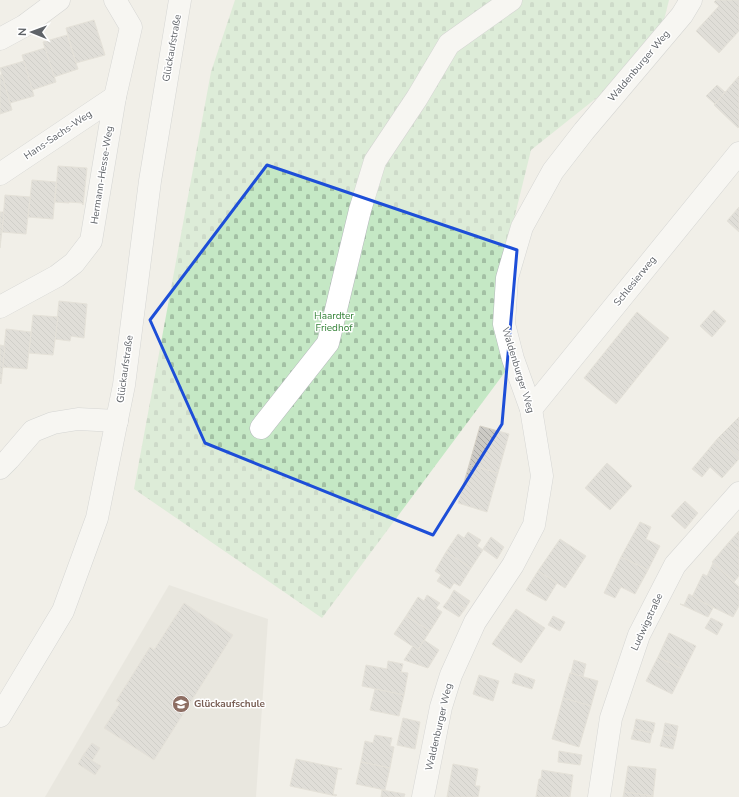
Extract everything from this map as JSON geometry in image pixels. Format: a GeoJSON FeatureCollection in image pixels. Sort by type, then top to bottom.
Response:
{"type":"FeatureCollection","features":[{"type":"Feature","properties":{"kind":"street"},"geometry":{"type":"LineString","coordinates":[[0,39],[24,26],[59,0]]}},
{"type":"Feature","properties":{"kind":"street","name":"Hermann-Hesse-Weg"},"geometry":{"type":"LineString","coordinates":[[0,308],[57,276],[74,263],[91,241],[115,97],[131,27],[115,0]]}},
{"type":"Feature","properties":{"kind":"street","name":"Glückaufstraße"},"geometry":{"type":"LineString","coordinates":[[0,716],[63,611],[97,518],[124,385],[150,181],[180,0]]}},
{"type":"Feature","properties":{"kind":"street"},"geometry":{"type":"LineString","coordinates":[[261,428],[328,343],[360,210],[375,161],[418,98],[450,44],[511,0]]}},
{"type":"Feature","properties":{"kind":"street","name":"Waldenburger Weg"},"geometry":{"type":"LineString","coordinates":[[423,797],[441,707],[451,675],[475,622],[513,565],[534,525],[542,476],[531,409],[513,359],[504,324],[507,278],[522,227],[553,171],[584,131],[682,15],[691,0]]}},
{"type":"Feature","properties":{"kind":"street","name":"Hans-Sachs-Weg"},"geometry":{"type":"LineString","coordinates":[[0,174],[115,97]]}},
{"type":"Feature","properties":{"kind":"street","name":"Schlesierweg"},"geometry":{"type":"LineString","coordinates":[[531,409],[739,153]]}},
{"type":"Feature","properties":{"kind":"street"},"geometry":{"type":"LineString","coordinates":[[0,468],[33,431],[53,423],[78,419],[117,421]]}},
{"type":"Feature","properties":{"kind":"street","name":"Ludwigstraße"},"geometry":{"type":"LineString","coordinates":[[599,797],[611,718],[639,635],[675,565],[739,493]]}},
{"type":"Feature","properties":{"kind":"highlighted area"},"geometry":{"type":"Polygon","coordinates":[[[267,165],[517,250],[502,424],[433,535],[205,443],[150,320],[267,165]]]}},
{"type":"Feature","properties":{"kind":"shaded area","name":"Glückaufschule"},"geometry":{"type":"Polygon","coordinates":[[[169,585],[268,619],[256,797],[45,797],[169,585]]]}},
{"type":"Feature","properties":{"kind":"green space","name":"Haardter Friedhof"},"geometry":{"type":"Polygon","coordinates":[[[235,0],[669,0],[663,24],[614,84],[531,150],[499,280],[505,372],[322,618],[134,489],[211,72],[235,0]]]}},
{"type":"Feature","properties":{"kind":"building"},"geometry":{"type":"Polygon","coordinates":[[[716,0],[739,0],[739,31],[719,53],[696,31],[719,6],[714,2],[716,0]]]}},
{"type":"Feature","properties":{"kind":"building"},"geometry":{"type":"Polygon","coordinates":[[[94,20],[105,55],[76,63],[66,28],[94,20]]]}},
{"type":"Feature","properties":{"kind":"building"},"geometry":{"type":"Polygon","coordinates":[[[67,35],[78,69],[54,77],[43,42],[67,35]]]}},
{"type":"Feature","properties":{"kind":"building"},"geometry":{"type":"Polygon","coordinates":[[[45,48],[56,82],[32,90],[22,55],[45,48]]]}},
{"type":"Feature","properties":{"kind":"building"},"geometry":{"type":"Polygon","coordinates":[[[24,61],[34,96],[10,103],[0,68],[24,61]]]}},
{"type":"Feature","properties":{"kind":"building"},"geometry":{"type":"Polygon","coordinates":[[[0,75],[2,75],[12,110],[0,114],[0,75]]]}},
{"type":"Feature","properties":{"kind":"building"},"geometry":{"type":"Polygon","coordinates":[[[739,76],[739,127],[738,128],[714,105],[739,76]]]}},
{"type":"Feature","properties":{"kind":"building"},"geometry":{"type":"Polygon","coordinates":[[[717,85],[725,92],[715,104],[706,96],[717,85]]]}},
{"type":"Feature","properties":{"kind":"building"},"geometry":{"type":"Polygon","coordinates":[[[58,166],[87,168],[83,205],[82,203],[55,202],[58,166]]]}},
{"type":"Feature","properties":{"kind":"building"},"geometry":{"type":"Polygon","coordinates":[[[32,180],[56,182],[53,219],[28,217],[32,180]]]}},
{"type":"Feature","properties":{"kind":"building"},"geometry":{"type":"Polygon","coordinates":[[[5,195],[30,197],[26,234],[2,232],[5,195]]]}},
{"type":"Feature","properties":{"kind":"building"},"geometry":{"type":"Polygon","coordinates":[[[739,207],[739,232],[727,221],[739,207]]]}},
{"type":"Feature","properties":{"kind":"building"},"geometry":{"type":"Polygon","coordinates":[[[0,212],[4,212],[0,248],[0,212]]]}},
{"type":"Feature","properties":{"kind":"building"},"geometry":{"type":"Polygon","coordinates":[[[59,301],[87,304],[84,338],[71,336],[70,341],[55,339],[59,301]]]}},
{"type":"Feature","properties":{"kind":"building"},"geometry":{"type":"Polygon","coordinates":[[[714,310],[726,321],[712,337],[700,326],[714,310]]]}},
{"type":"Feature","properties":{"kind":"building"},"geometry":{"type":"Polygon","coordinates":[[[637,312],[669,338],[616,404],[584,378],[637,312]]]}},
{"type":"Feature","properties":{"kind":"building"},"geometry":{"type":"Polygon","coordinates":[[[33,315],[58,317],[53,355],[29,353],[33,315]]]}},
{"type":"Feature","properties":{"kind":"building"},"geometry":{"type":"Polygon","coordinates":[[[6,329],[31,332],[27,369],[2,367],[6,329]]]}},
{"type":"Feature","properties":{"kind":"building"},"geometry":{"type":"Polygon","coordinates":[[[0,345],[5,346],[1,384],[0,383],[0,345]]]}},
{"type":"Feature","properties":{"kind":"building"},"geometry":{"type":"Polygon","coordinates":[[[739,417],[739,457],[718,438],[739,417]]]}},
{"type":"Feature","properties":{"kind":"building"},"geometry":{"type":"Polygon","coordinates":[[[480,426],[509,434],[498,473],[469,465],[480,426]]]}},
{"type":"Feature","properties":{"kind":"building"},"geometry":{"type":"Polygon","coordinates":[[[718,438],[739,457],[739,459],[722,478],[710,467],[702,477],[692,469],[718,438]]]}},
{"type":"Feature","properties":{"kind":"building"},"geometry":{"type":"Polygon","coordinates":[[[607,463],[632,486],[610,510],[585,488],[607,463]]]}},
{"type":"Feature","properties":{"kind":"building"},"geometry":{"type":"Polygon","coordinates":[[[469,465],[498,473],[487,512],[458,503],[469,465]]]}},
{"type":"Feature","properties":{"kind":"building"},"geometry":{"type":"Polygon","coordinates":[[[685,501],[698,513],[685,529],[671,516],[685,501]]]}},
{"type":"Feature","properties":{"kind":"building"},"geometry":{"type":"Polygon","coordinates":[[[640,522],[651,527],[646,539],[660,546],[648,570],[621,557],[640,522]]]}},
{"type":"Feature","properties":{"kind":"building"},"geometry":{"type":"Polygon","coordinates":[[[739,531],[739,550],[729,542],[739,531]]]}},
{"type":"Feature","properties":{"kind":"building"},"geometry":{"type":"Polygon","coordinates":[[[468,532],[481,540],[477,546],[483,550],[471,568],[446,552],[458,534],[464,538],[468,532]]]}},
{"type":"Feature","properties":{"kind":"building"},"geometry":{"type":"Polygon","coordinates":[[[491,537],[504,547],[497,559],[483,549],[491,537]]]}},
{"type":"Feature","properties":{"kind":"building"},"geometry":{"type":"Polygon","coordinates":[[[560,539],[586,556],[565,588],[538,571],[560,539]]]}},
{"type":"Feature","properties":{"kind":"building"},"geometry":{"type":"Polygon","coordinates":[[[729,542],[739,550],[739,576],[734,582],[712,562],[729,542]]]}},
{"type":"Feature","properties":{"kind":"building"},"geometry":{"type":"Polygon","coordinates":[[[446,552],[471,568],[460,586],[454,583],[450,589],[437,581],[441,575],[435,571],[446,552]]]}},
{"type":"Feature","properties":{"kind":"building"},"geometry":{"type":"Polygon","coordinates":[[[621,557],[648,570],[635,594],[621,587],[615,598],[604,593],[621,557]]]}},
{"type":"Feature","properties":{"kind":"building"},"geometry":{"type":"Polygon","coordinates":[[[713,563],[739,587],[739,606],[733,617],[692,597],[703,574],[707,576],[713,563]]]}},
{"type":"Feature","properties":{"kind":"building"},"geometry":{"type":"Polygon","coordinates":[[[538,571],[557,583],[546,601],[526,590],[538,571]]]}},
{"type":"Feature","properties":{"kind":"building"},"geometry":{"type":"Polygon","coordinates":[[[454,590],[470,601],[465,609],[449,599],[454,590]]]}},
{"type":"Feature","properties":{"kind":"building"},"geometry":{"type":"Polygon","coordinates":[[[689,594],[713,608],[708,617],[680,604],[684,605],[689,594]]]}},
{"type":"Feature","properties":{"kind":"building"},"geometry":{"type":"Polygon","coordinates":[[[427,595],[440,603],[436,608],[442,612],[430,631],[406,616],[418,597],[424,601],[427,595]]]}},
{"type":"Feature","properties":{"kind":"building"},"geometry":{"type":"Polygon","coordinates":[[[449,599],[465,609],[459,617],[443,607],[449,599]]]}},
{"type":"Feature","properties":{"kind":"building"},"geometry":{"type":"Polygon","coordinates":[[[184,603],[233,635],[154,760],[104,728],[120,703],[116,701],[150,647],[154,650],[184,603]]]}},
{"type":"Feature","properties":{"kind":"building"},"geometry":{"type":"Polygon","coordinates":[[[516,609],[545,628],[521,663],[492,644],[516,609]]]}},
{"type":"Feature","properties":{"kind":"building"},"geometry":{"type":"Polygon","coordinates":[[[406,616],[430,631],[418,650],[394,634],[406,616]]]}},
{"type":"Feature","properties":{"kind":"building"},"geometry":{"type":"Polygon","coordinates":[[[553,616],[565,622],[560,631],[548,625],[553,616]]]}},
{"type":"Feature","properties":{"kind":"building"},"geometry":{"type":"Polygon","coordinates":[[[711,618],[723,624],[717,635],[705,628],[711,618]]]}},
{"type":"Feature","properties":{"kind":"building"},"geometry":{"type":"Polygon","coordinates":[[[669,633],[696,646],[684,670],[658,657],[669,633]]]}},
{"type":"Feature","properties":{"kind":"building"},"geometry":{"type":"Polygon","coordinates":[[[424,640],[439,650],[428,668],[404,660],[413,646],[418,650],[424,640]]]}},
{"type":"Feature","properties":{"kind":"building"},"geometry":{"type":"Polygon","coordinates":[[[658,657],[684,670],[672,694],[646,681],[658,657]]]}},
{"type":"Feature","properties":{"kind":"building"},"geometry":{"type":"Polygon","coordinates":[[[574,660],[586,664],[583,677],[571,673],[574,660]]]}},
{"type":"Feature","properties":{"kind":"building"},"geometry":{"type":"Polygon","coordinates":[[[388,661],[403,664],[401,672],[408,673],[404,695],[362,686],[366,665],[387,669],[388,661]]]}},
{"type":"Feature","properties":{"kind":"building"},"geometry":{"type":"Polygon","coordinates":[[[515,673],[535,680],[532,689],[512,683],[515,673]]]}},
{"type":"Feature","properties":{"kind":"building"},"geometry":{"type":"Polygon","coordinates":[[[570,673],[598,681],[591,706],[563,698],[570,673]]]}},
{"type":"Feature","properties":{"kind":"building"},"geometry":{"type":"Polygon","coordinates":[[[479,675],[499,681],[493,701],[473,694],[479,675]]]}},
{"type":"Feature","properties":{"kind":"building"},"geometry":{"type":"Polygon","coordinates":[[[375,689],[404,695],[399,716],[370,710],[375,689]]]}},
{"type":"Feature","properties":{"kind":"building"},"geometry":{"type":"Polygon","coordinates":[[[563,698],[591,706],[579,747],[552,739],[563,698]]]}},
{"type":"Feature","properties":{"kind":"building"},"geometry":{"type":"Polygon","coordinates":[[[403,718],[420,722],[415,749],[397,745],[403,718]]]}},
{"type":"Feature","properties":{"kind":"building"},"geometry":{"type":"Polygon","coordinates":[[[636,719],[655,723],[653,733],[634,729],[636,719]]]}},
{"type":"Feature","properties":{"kind":"building"},"geometry":{"type":"Polygon","coordinates":[[[665,723],[678,726],[676,737],[663,735],[665,723]]]}},
{"type":"Feature","properties":{"kind":"building"},"geometry":{"type":"Polygon","coordinates":[[[634,729],[652,733],[650,743],[631,739],[634,729]]]}},
{"type":"Feature","properties":{"kind":"building"},"geometry":{"type":"Polygon","coordinates":[[[375,735],[392,738],[390,746],[394,747],[390,768],[361,762],[365,741],[373,743],[375,735]]]}},
{"type":"Feature","properties":{"kind":"building"},"geometry":{"type":"Polygon","coordinates":[[[663,735],[676,737],[673,749],[660,746],[663,735]]]}},
{"type":"Feature","properties":{"kind":"building"},"geometry":{"type":"Polygon","coordinates":[[[92,743],[100,748],[92,761],[83,755],[92,743]]]}},
{"type":"Feature","properties":{"kind":"building"},"geometry":{"type":"Polygon","coordinates":[[[559,751],[582,755],[580,765],[558,762],[559,751]]]}},
{"type":"Feature","properties":{"kind":"building"},"geometry":{"type":"Polygon","coordinates":[[[83,755],[101,766],[95,775],[78,764],[83,755]]]}},
{"type":"Feature","properties":{"kind":"building"},"geometry":{"type":"Polygon","coordinates":[[[296,759],[342,769],[338,769],[333,794],[337,795],[290,786],[296,759]]]}},
{"type":"Feature","properties":{"kind":"building"},"geometry":{"type":"Polygon","coordinates":[[[361,762],[390,768],[385,790],[356,784],[361,762]]]}},
{"type":"Feature","properties":{"kind":"building"},"geometry":{"type":"Polygon","coordinates":[[[453,764],[478,769],[475,786],[480,786],[478,797],[447,797],[453,764]]]}},
{"type":"Feature","properties":{"kind":"building"},"geometry":{"type":"Polygon","coordinates":[[[628,766],[656,769],[653,796],[624,792],[628,766]]]}},
{"type":"Feature","properties":{"kind":"building"},"geometry":{"type":"Polygon","coordinates":[[[542,770],[573,775],[570,797],[536,797],[542,770]]]}},
{"type":"Feature","properties":{"kind":"building"},"geometry":{"type":"Polygon","coordinates":[[[382,790],[405,794],[404,797],[381,797],[382,790]]]}},
{"type":"Feature","properties":{"kind":"building"},"geometry":{"type":"Polygon","coordinates":[[[624,792],[653,796],[653,797],[623,797],[624,792]]]}},
{"type":"Feature","properties":{"kind":"place","name":"Glückaufschule"},"geometry":{"type":"Point","coordinates":[181,704]}}]}
